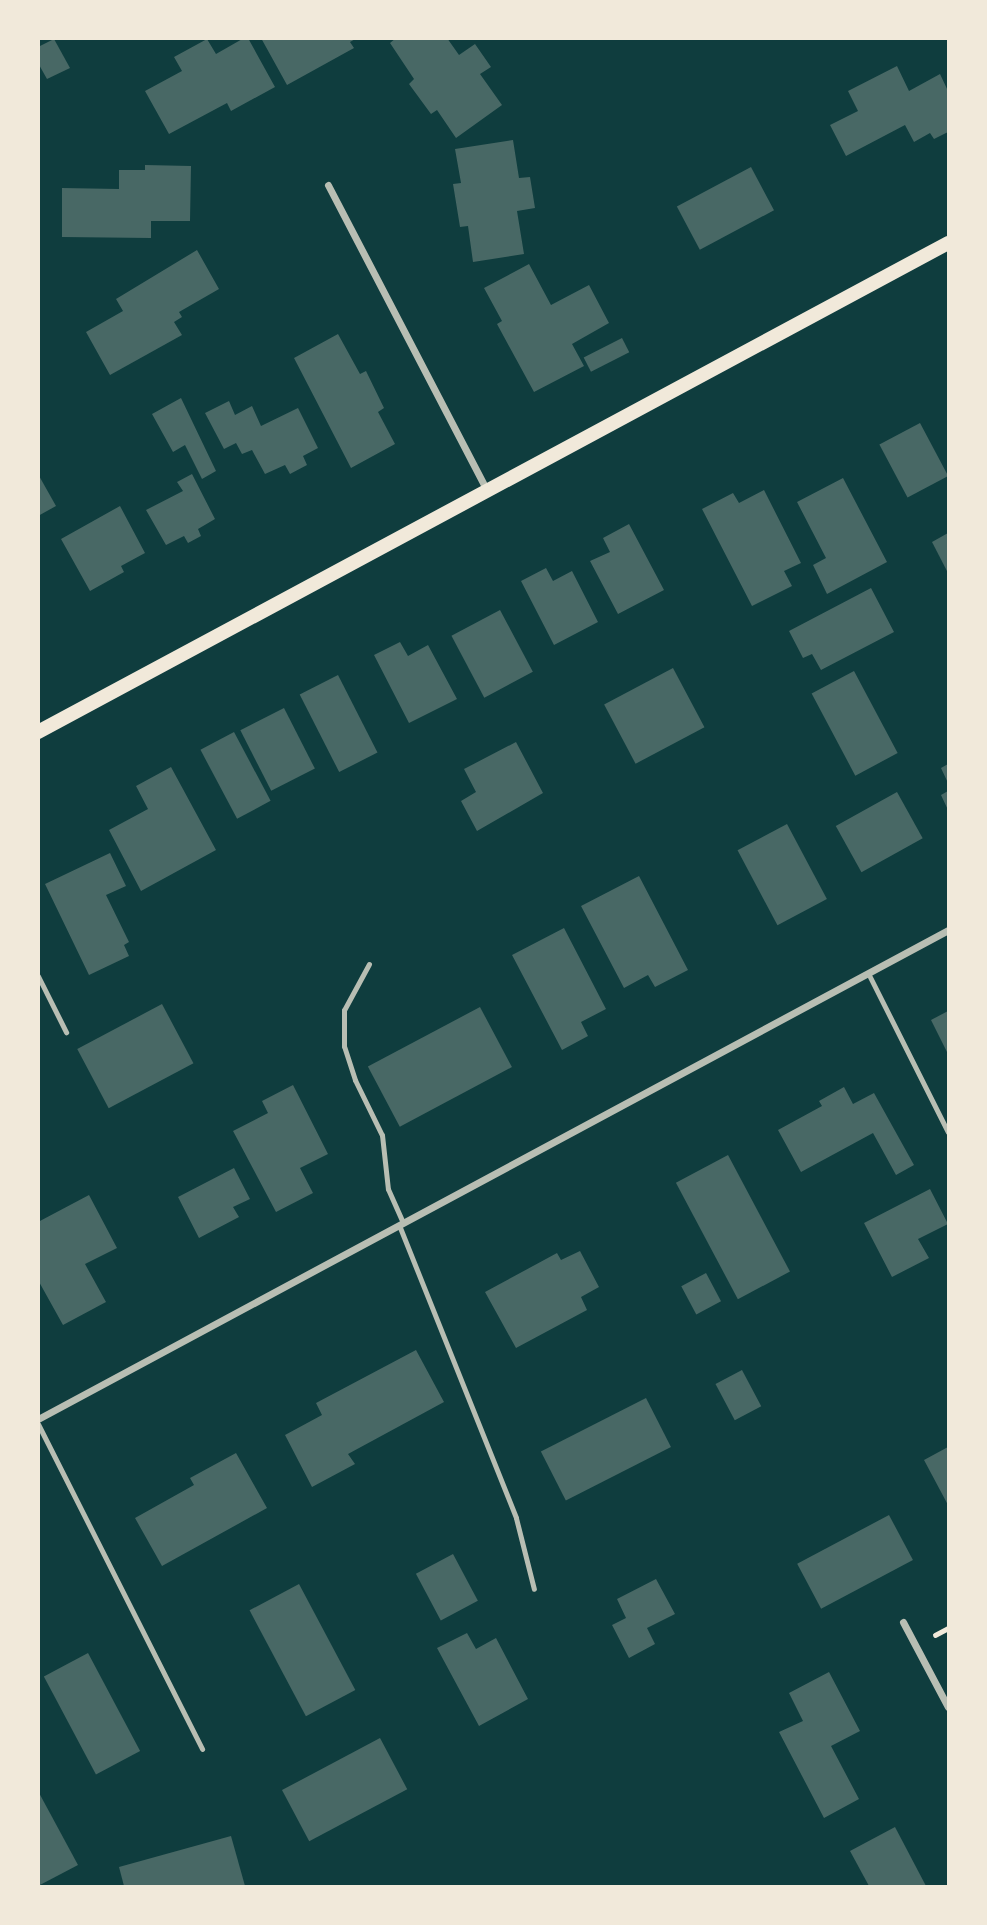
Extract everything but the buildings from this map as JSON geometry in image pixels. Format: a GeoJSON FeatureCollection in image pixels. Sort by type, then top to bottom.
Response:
{"type":"FeatureCollection","features":[{"type":"Feature","properties":{"kind":"main road"},"geometry":{"type":"LineString","coordinates":[[38,732],[948,243]]}},
{"type":"Feature","properties":{"kind":"street"},"geometry":{"type":"LineString","coordinates":[[328,185],[487,491]]}},
{"type":"Feature","properties":{"kind":"street"},"geometry":{"type":"LineString","coordinates":[[38,1421],[948,930]]}},
{"type":"Feature","properties":{"kind":"street"},"geometry":{"type":"LineString","coordinates":[[903,1622],[948,1707]]}},
{"type":"Feature","properties":{"kind":"lane"},"geometry":{"type":"LineString","coordinates":[[369,964],[344,1010],[344,1046],[355,1080],[382,1135],[388,1189],[516,1518],[534,1589]]}},
{"type":"Feature","properties":{"kind":"lane"},"geometry":{"type":"LineString","coordinates":[[868,973],[948,1132]]}},
{"type":"Feature","properties":{"kind":"lane"},"geometry":{"type":"LineString","coordinates":[[38,976],[66,1032]]}},
{"type":"Feature","properties":{"kind":"lane"},"geometry":{"type":"LineString","coordinates":[[38,1421],[202,1749]]}}]}
